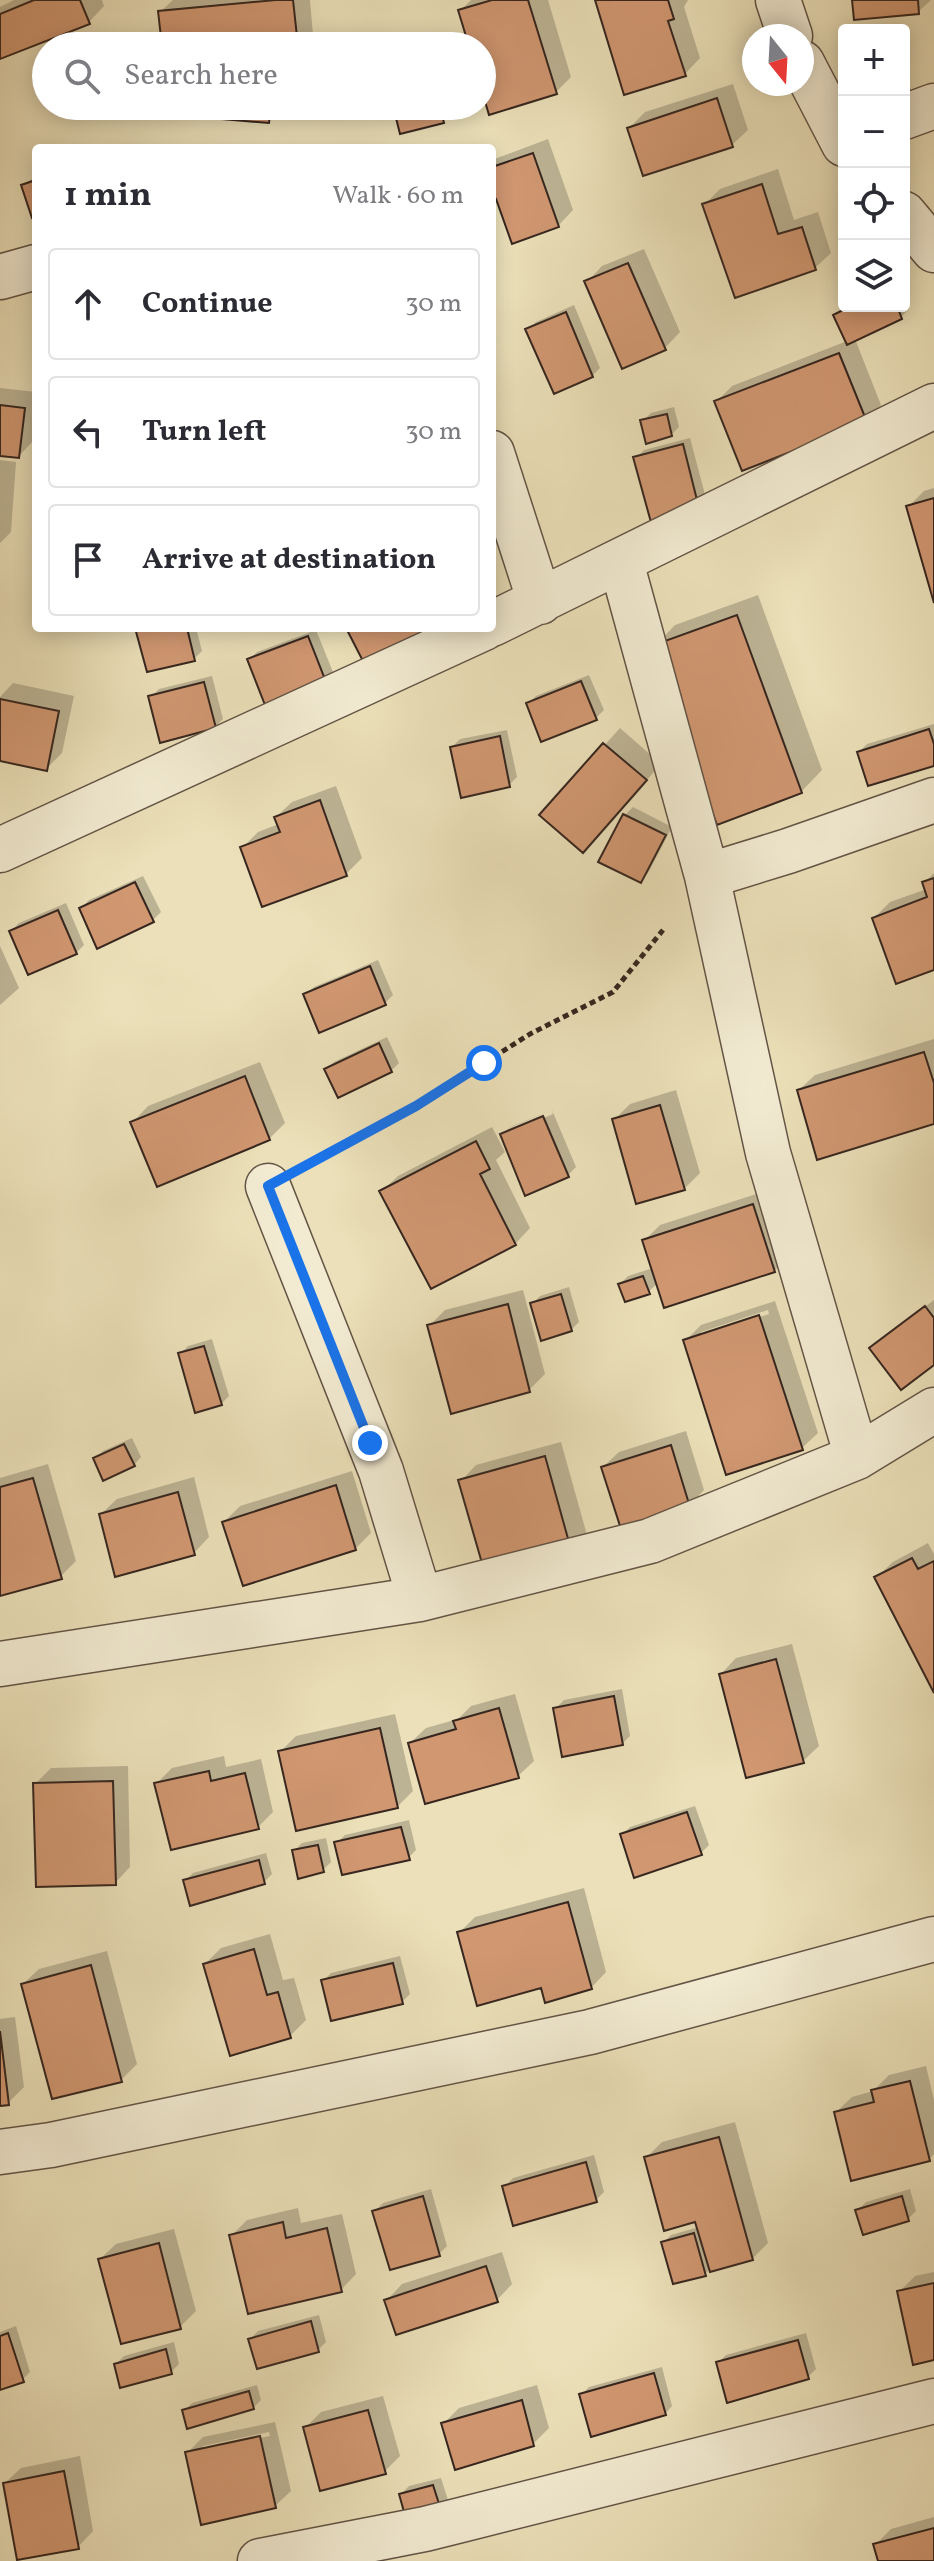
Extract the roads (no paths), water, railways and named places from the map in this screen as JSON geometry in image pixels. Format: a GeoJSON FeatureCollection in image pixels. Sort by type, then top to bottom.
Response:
{"type":"FeatureCollection","features":[{"type":"Feature","properties":{"kind":"street"},"geometry":{"type":"LineString","coordinates":[[778,0],[786,24]]}},
{"type":"Feature","properties":{"kind":"street"},"geometry":{"type":"LineString","coordinates":[[814,86],[838,132]]}},
{"type":"Feature","properties":{"kind":"street"},"geometry":{"type":"LineString","coordinates":[[910,115],[934,106]]}},
{"type":"Feature","properties":{"kind":"street"},"geometry":{"type":"LineString","coordinates":[[910,221],[934,250]]}},
{"type":"Feature","properties":{"kind":"street"},"geometry":{"type":"LineString","coordinates":[[0,277],[32,268]]}},
{"type":"Feature","properties":{"kind":"street"},"geometry":{"type":"LineString","coordinates":[[496,622],[934,406]]}},
{"type":"Feature","properties":{"kind":"street"},"geometry":{"type":"LineString","coordinates":[[496,465],[540,602]]}},
{"type":"Feature","properties":{"kind":"street"},"geometry":{"type":"LineString","coordinates":[[621,562],[707,876],[768,1153],[857,1457]]}},
{"type":"Feature","properties":{"kind":"street"},"geometry":{"type":"LineString","coordinates":[[0,850],[475,632]]}},
{"type":"Feature","properties":{"kind":"street"},"geometry":{"type":"LineString","coordinates":[[707,876],[934,800]]}},
{"type":"Feature","properties":{"kind":"street"},"geometry":{"type":"LineString","coordinates":[[268,1186],[381,1471],[420,1599]]}},
{"type":"Feature","properties":{"kind":"street"},"geometry":{"type":"LineString","coordinates":[[0,1664],[420,1599],[650,1541],[857,1457],[934,1410]]}},
{"type":"Feature","properties":{"kind":"street"},"geometry":{"type":"LineString","coordinates":[[0,2152],[51,2145],[590,2032],[934,1939]]}},
{"type":"Feature","properties":{"kind":"street"},"geometry":{"type":"LineString","coordinates":[[260,2561],[425,2529],[934,2401]]}}]}
